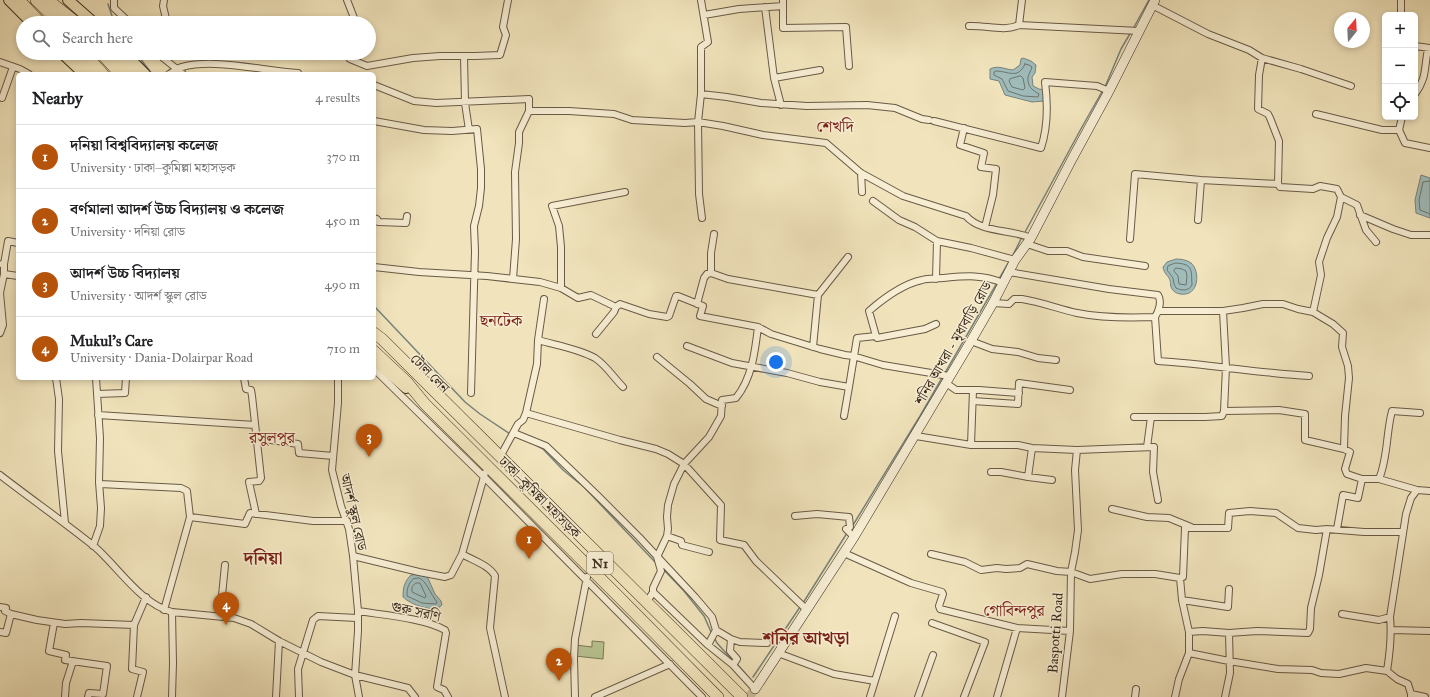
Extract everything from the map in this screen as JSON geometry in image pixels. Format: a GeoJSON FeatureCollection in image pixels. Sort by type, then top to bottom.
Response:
{"type":"FeatureCollection","features":[{"type":"Feature","properties":{"kind":"highway"},"geometry":{"type":"LineString","coordinates":[[19,0],[34,16]]}},
{"type":"Feature","properties":{"kind":"highway"},"geometry":{"type":"LineString","coordinates":[[31,0],[47,16]]}},
{"type":"Feature","properties":{"kind":"highway"},"geometry":{"type":"LineString","coordinates":[[36,0],[53,16]]}},
{"type":"Feature","properties":{"kind":"highway"},"geometry":{"type":"LineString","coordinates":[[42,0],[59,16]]}},
{"type":"Feature","properties":{"kind":"highway"},"geometry":{"type":"LineString","coordinates":[[47,0],[64,16]]}},
{"type":"Feature","properties":{"kind":"highway"},"geometry":{"type":"LineString","coordinates":[[47,0],[68,16]]}},
{"type":"Feature","properties":{"kind":"highway"},"geometry":{"type":"LineString","coordinates":[[77,60],[88,72]]}},
{"type":"Feature","properties":{"kind":"highway"},"geometry":{"type":"LineString","coordinates":[[90,60],[101,72]]}},
{"type":"Feature","properties":{"kind":"highway"},"geometry":{"type":"LineString","coordinates":[[96,60],[107,72]]}},
{"type":"Feature","properties":{"kind":"highway"},"geometry":{"type":"LineString","coordinates":[[102,60],[113,72]]}},
{"type":"Feature","properties":{"kind":"highway"},"geometry":{"type":"LineString","coordinates":[[110,60],[127,72]]}},
{"type":"Feature","properties":{"kind":"highway"},"geometry":{"type":"LineString","coordinates":[[117,60],[127,72]]}},
{"type":"Feature","properties":{"kind":"highway"},"geometry":{"type":"LineString","coordinates":[[376,334],[500,457],[650,597],[742,697]]}},
{"type":"Feature","properties":{"kind":"highway","name":"টোল লেন"},"geometry":{"type":"LineString","coordinates":[[376,340],[464,429]]}},
{"type":"Feature","properties":{"kind":"highway","name":"ঢাকা–কুমিল্লা মহাসড়ক"},"geometry":{"type":"LineString","coordinates":[[376,353],[407,382],[486,471],[539,525],[574,560],[590,568],[718,697]]}},
{"type":"Feature","properties":{"kind":"highway","name":"ঢাকা–কুমিল্লা মহাসড়ক"},"geometry":{"type":"LineString","coordinates":[[464,429],[645,606],[734,697]]}},
{"type":"Feature","properties":{"kind":"main road"},"geometry":{"type":"LineString","coordinates":[[9,0],[25,16]]}},
{"type":"Feature","properties":{"kind":"main road"},"geometry":{"type":"LineString","coordinates":[[68,0],[86,16]]}},
{"type":"Feature","properties":{"kind":"main road","name":"শনির আখরা - মৃধাবাড়ি রোড"},"geometry":{"type":"LineString","coordinates":[[755,689],[805,608],[844,553],[853,536],[916,436],[993,303],[1015,260],[1029,240],[1071,161],[1137,30],[1153,2]]}},
{"type":"Feature","properties":{"kind":"main road"},"geometry":{"type":"LineString","coordinates":[[69,60],[81,72]]}},
{"type":"Feature","properties":{"kind":"main road"},"geometry":{"type":"LineString","coordinates":[[131,60],[144,72]]}},
{"type":"Feature","properties":{"kind":"main road","name":"ঢাকা–কুমিল্লা মহাসড়ক"},"geometry":{"type":"LineString","coordinates":[[376,362],[425,404]]}},
{"type":"Feature","properties":{"kind":"street"},"geometry":{"type":"LineString","coordinates":[[114,0],[114,8],[123,16]]}},
{"type":"Feature","properties":{"kind":"street"},"geometry":{"type":"LineString","coordinates":[[164,0],[166,16]]}},
{"type":"Feature","properties":{"kind":"street"},"geometry":{"type":"LineString","coordinates":[[347,0],[353,16]]}},
{"type":"Feature","properties":{"kind":"street"},"geometry":{"type":"LineString","coordinates":[[352,60],[366,69],[413,58],[500,55],[506,35],[503,27],[508,0]]}},
{"type":"Feature","properties":{"kind":"street"},"geometry":{"type":"LineString","coordinates":[[701,0],[708,42],[702,47],[701,94],[698,122],[699,194],[702,218]]}},
{"type":"Feature","properties":{"kind":"street"},"geometry":{"type":"LineString","coordinates":[[1020,24],[1022,0]]}},
{"type":"Feature","properties":{"kind":"street"},"geometry":{"type":"LineString","coordinates":[[1401,0],[1401,12]]}},
{"type":"Feature","properties":{"kind":"street"},"geometry":{"type":"LineString","coordinates":[[1153,2],[1208,34],[1249,50],[1262,58],[1301,69],[1351,86]]}},
{"type":"Feature","properties":{"kind":"street"},"geometry":{"type":"LineString","coordinates":[[704,15],[739,9],[765,7],[783,3],[783,28],[846,27],[850,66]]}},
{"type":"Feature","properties":{"kind":"street"},"geometry":{"type":"LineString","coordinates":[[765,7],[774,78],[781,105]]}},
{"type":"Feature","properties":{"kind":"street"},"geometry":{"type":"LineString","coordinates":[[969,26],[1013,28],[1020,24],[1137,30]]}},
{"type":"Feature","properties":{"kind":"street"},"geometry":{"type":"LineString","coordinates":[[1418,47],[1429,49],[1425,65],[1425,74],[1418,90]]}},
{"type":"Feature","properties":{"kind":"street"},"geometry":{"type":"LineString","coordinates":[[464,56],[465,103],[469,130]]}},
{"type":"Feature","properties":{"kind":"street"},"geometry":{"type":"LineString","coordinates":[[1262,58],[1259,75],[1258,109],[1268,114],[1279,141],[1278,184]]}},
{"type":"Feature","properties":{"kind":"street"},"geometry":{"type":"LineString","coordinates":[[166,60],[181,72],[181,68],[201,65],[228,66],[276,72]]}},
{"type":"Feature","properties":{"kind":"street"},"geometry":{"type":"LineString","coordinates":[[0,62],[25,72]]}},
{"type":"Feature","properties":{"kind":"street"},"geometry":{"type":"LineString","coordinates":[[2,98],[13,67]]}},
{"type":"Feature","properties":{"kind":"street"},"geometry":{"type":"LineString","coordinates":[[774,78],[820,70]]}},
{"type":"Feature","properties":{"kind":"street"},"geometry":{"type":"LineString","coordinates":[[701,94],[781,105],[867,105],[895,108],[922,119],[964,128],[1041,148],[1047,122],[1045,82],[1097,86],[1107,90]]}},
{"type":"Feature","properties":{"kind":"street"},"geometry":{"type":"LineString","coordinates":[[376,86],[414,101],[436,103],[465,103],[529,99],[529,111],[519,132],[520,143],[515,172],[516,239],[513,279]]}},
{"type":"Feature","properties":{"kind":"street"},"geometry":{"type":"LineString","coordinates":[[529,111],[569,111],[614,114],[632,120],[685,123],[698,122],[763,135],[826,143],[861,173],[902,196],[966,216],[972,222],[985,227],[1017,233],[1048,251],[1067,251],[1083,257],[1145,266]]}},
{"type":"Feature","properties":{"kind":"street"},"geometry":{"type":"LineString","coordinates":[[1316,114],[1382,130],[1400,130]]}},
{"type":"Feature","properties":{"kind":"street"},"geometry":{"type":"LineString","coordinates":[[1402,120],[1400,130],[1405,143],[1430,148]]}},
{"type":"Feature","properties":{"kind":"street"},"geometry":{"type":"LineString","coordinates":[[376,121],[424,130],[452,131],[477,129],[481,169],[481,188],[479,206],[474,226],[472,392]]}},
{"type":"Feature","properties":{"kind":"street"},"geometry":{"type":"LineString","coordinates":[[964,128],[960,145],[984,153],[981,167],[996,169],[993,195],[985,227]]}},
{"type":"Feature","properties":{"kind":"street"},"geometry":{"type":"LineString","coordinates":[[861,173],[862,192]]}},
{"type":"Feature","properties":{"kind":"street"},"geometry":{"type":"LineString","coordinates":[[1130,239],[1135,174],[1201,180],[1278,184],[1280,187],[1312,189],[1320,186],[1337,189],[1341,197],[1357,205],[1366,230],[1376,242]]}},
{"type":"Feature","properties":{"kind":"street"},"geometry":{"type":"LineString","coordinates":[[1198,220],[1201,180]]}},
{"type":"Feature","properties":{"kind":"street"},"geometry":{"type":"LineString","coordinates":[[561,288],[561,247],[559,226],[552,206],[625,192]]}},
{"type":"Feature","properties":{"kind":"street"},"geometry":{"type":"LineString","coordinates":[[1313,312],[1321,275],[1319,262],[1327,238],[1337,218],[1341,197]]}},
{"type":"Feature","properties":{"kind":"street"},"geometry":{"type":"LineString","coordinates":[[873,201],[899,220],[915,227],[937,241],[1015,260]]}},
{"type":"Feature","properties":{"kind":"street"},"geometry":{"type":"LineString","coordinates":[[1360,215],[1393,229],[1411,234],[1430,235]]}},
{"type":"Feature","properties":{"kind":"street"},"geometry":{"type":"LineString","coordinates":[[376,219],[378,222],[406,223],[407,216]]}},
{"type":"Feature","properties":{"kind":"street"},"geometry":{"type":"LineString","coordinates":[[711,273],[714,234]]}},
{"type":"Feature","properties":{"kind":"street"},"geometry":{"type":"LineString","coordinates":[[0,333],[4,326],[0,293],[4,274],[2,264],[8,241],[16,243]]}},
{"type":"Feature","properties":{"kind":"street"},"geometry":{"type":"LineString","coordinates":[[936,279],[937,241]]}},
{"type":"Feature","properties":{"kind":"street"},"geometry":{"type":"LineString","coordinates":[[813,347],[818,295],[848,257]]}},
{"type":"Feature","properties":{"kind":"street"},"geometry":{"type":"LineString","coordinates":[[376,268],[473,275],[540,282],[561,288],[578,298],[591,295],[616,307]]}},
{"type":"Feature","properties":{"kind":"street"},"geometry":{"type":"LineString","coordinates":[[1009,272],[1109,289],[1158,295],[1160,297],[1157,314],[1158,361],[1309,376]]}},
{"type":"Feature","properties":{"kind":"street"},"geometry":{"type":"LineString","coordinates":[[697,304],[704,278],[707,274],[711,273],[728,279],[818,295]]}},
{"type":"Feature","properties":{"kind":"street"},"geometry":{"type":"LineString","coordinates":[[4,274],[16,276]]}},
{"type":"Feature","properties":{"kind":"street"},"geometry":{"type":"LineString","coordinates":[[876,336],[869,311],[879,302],[909,285],[922,280],[971,276],[991,278],[1003,283]]}},
{"type":"Feature","properties":{"kind":"street"},"geometry":{"type":"LineString","coordinates":[[596,334],[614,312],[616,307],[620,304],[649,314],[667,317],[669,316],[676,296],[703,306],[700,316],[758,327],[771,334],[813,347],[853,356],[883,365],[925,373],[935,373],[948,380],[956,390],[1019,393]]}},
{"type":"Feature","properties":{"kind":"street"},"geometry":{"type":"LineString","coordinates":[[500,457],[518,424],[523,420],[526,413],[537,364],[538,340],[544,299]]}},
{"type":"Feature","properties":{"kind":"street"},"geometry":{"type":"LineString","coordinates":[[993,303],[1009,304],[1014,299],[1022,299],[1095,316],[1139,318],[1157,314],[1223,311],[1263,304],[1283,304],[1313,312],[1343,332],[1342,347],[1348,366],[1349,378],[1344,416],[1344,449]]}},
{"type":"Feature","properties":{"kind":"street"},"geometry":{"type":"LineString","coordinates":[[1134,417],[1222,416],[1224,411],[1226,367],[1223,311]]}},
{"type":"Feature","properties":{"kind":"street"},"geometry":{"type":"LineString","coordinates":[[844,416],[857,338],[876,336],[877,338],[918,330],[936,324]]}},
{"type":"Feature","properties":{"kind":"street"},"geometry":{"type":"LineString","coordinates":[[755,689],[732,665],[650,597],[660,567],[657,557],[667,536],[668,505],[674,484],[684,464],[709,437],[721,416],[722,400],[736,398],[750,374],[758,327]]}},
{"type":"Feature","properties":{"kind":"street"},"geometry":{"type":"LineString","coordinates":[[538,340],[595,358],[623,387]]}},
{"type":"Feature","properties":{"kind":"street"},"geometry":{"type":"LineString","coordinates":[[971,341],[992,349],[1018,352],[1038,358],[1056,360]]}},
{"type":"Feature","properties":{"kind":"street"},"geometry":{"type":"LineString","coordinates":[[687,346],[732,363],[849,387]]}},
{"type":"Feature","properties":{"kind":"street"},"geometry":{"type":"LineString","coordinates":[[657,358],[690,384],[706,399],[722,406]]}},
{"type":"Feature","properties":{"kind":"street"},"geometry":{"type":"LineString","coordinates":[[353,556],[445,576],[451,575],[462,554],[486,471],[376,371]]}},
{"type":"Feature","properties":{"kind":"street"},"geometry":{"type":"LineString","coordinates":[[56,380],[59,399],[58,451],[65,523]]}},
{"type":"Feature","properties":{"kind":"street"},"geometry":{"type":"LineString","coordinates":[[93,546],[100,526],[100,438],[96,380]]}},
{"type":"Feature","properties":{"kind":"street"},"geometry":{"type":"LineString","coordinates":[[97,394],[126,393],[126,380]]}},
{"type":"Feature","properties":{"kind":"street"},"geometry":{"type":"LineString","coordinates":[[244,380],[246,389],[251,390],[261,478],[259,481],[250,481],[249,484],[256,514]]}},
{"type":"Feature","properties":{"kind":"street","name":"আদর্শ স্কুল রোড"},"geometry":{"type":"LineString","coordinates":[[338,380],[338,403],[332,470],[341,506],[349,529],[353,556],[358,611],[355,675],[359,697]]}},
{"type":"Feature","properties":{"kind":"street"},"geometry":{"type":"LineString","coordinates":[[973,401],[1018,404],[1019,383],[1070,390]]}},
{"type":"Feature","properties":{"kind":"street"},"geometry":{"type":"LineString","coordinates":[[971,445],[973,390]]}},
{"type":"Feature","properties":{"kind":"street"},"geometry":{"type":"LineString","coordinates":[[1224,411],[1279,410],[1305,414],[1305,440],[1344,449],[1350,452],[1345,469],[1347,474],[1362,479],[1379,479],[1417,490],[1430,491]]}},
{"type":"Feature","properties":{"kind":"street"},"geometry":{"type":"LineString","coordinates":[[1379,479],[1383,469],[1388,424],[1392,411],[1420,414]]}},
{"type":"Feature","properties":{"kind":"street"},"geometry":{"type":"LineString","coordinates":[[526,413],[656,449],[668,454],[684,464],[721,505],[720,540],[744,545],[756,561],[805,608]]}},
{"type":"Feature","properties":{"kind":"street"},"geometry":{"type":"LineString","coordinates":[[98,415],[255,425]]}},
{"type":"Feature","properties":{"kind":"street"},"geometry":{"type":"LineString","coordinates":[[1147,447],[1151,417]]}},
{"type":"Feature","properties":{"kind":"street"},"geometry":{"type":"LineString","coordinates":[[513,435],[546,446],[639,537],[707,610],[712,617],[716,630],[731,639],[740,642],[767,643]]}},
{"type":"Feature","properties":{"kind":"street"},"geometry":{"type":"LineString","coordinates":[[916,436],[971,445],[1018,445],[1032,448],[1076,450],[1154,447],[1153,472],[1158,500]]}},
{"type":"Feature","properties":{"kind":"street"},"geometry":{"type":"LineString","coordinates":[[256,438],[298,444],[299,453],[333,456]]}},
{"type":"Feature","properties":{"kind":"street"},"geometry":{"type":"LineString","coordinates":[[1028,477],[1032,448]]}},
{"type":"Feature","properties":{"kind":"street","name":"Baspotti Road"},"geometry":{"type":"LineString","coordinates":[[1062,697],[1070,631],[1071,572],[1078,530],[1075,470],[1076,450]]}},
{"type":"Feature","properties":{"kind":"street"},"geometry":{"type":"LineString","coordinates":[[990,472],[1001,472],[1052,480]]}},
{"type":"Feature","properties":{"kind":"street"},"geometry":{"type":"LineString","coordinates":[[0,475],[65,523],[93,546],[146,598],[164,610],[234,618],[251,624],[279,641],[321,662],[355,675],[408,688],[415,697]]}},
{"type":"Feature","properties":{"kind":"street"},"geometry":{"type":"LineString","coordinates":[[1337,529],[1343,495],[1358,498],[1362,479]]}},
{"type":"Feature","properties":{"kind":"street"},"geometry":{"type":"LineString","coordinates":[[100,484],[186,489],[188,491],[190,517],[164,610]]}},
{"type":"Feature","properties":{"kind":"street"},"geometry":{"type":"LineString","coordinates":[[1387,670],[1392,630],[1390,617],[1406,514],[1411,498],[1417,490]]}},
{"type":"Feature","properties":{"kind":"street"},"geometry":{"type":"LineString","coordinates":[[1112,509],[1147,517],[1169,518],[1192,528]]}},
{"type":"Feature","properties":{"kind":"street"},"geometry":{"type":"LineString","coordinates":[[1175,697],[1179,679],[1189,653],[1189,632],[1182,600],[1180,578],[1183,577],[1185,528],[1228,528],[1229,513],[1250,511],[1276,513],[1298,528],[1316,530],[1337,529],[1364,532],[1403,532]]}},
{"type":"Feature","properties":{"kind":"street"},"geometry":{"type":"LineString","coordinates":[[190,517],[245,524],[249,513],[313,521],[346,521]]}},
{"type":"Feature","properties":{"kind":"street"},"geometry":{"type":"LineString","coordinates":[[795,516],[817,514],[849,517],[850,527],[846,529],[853,536]]}},
{"type":"Feature","properties":{"kind":"street"},"geometry":{"type":"LineString","coordinates":[[1189,632],[1203,631],[1229,633],[1257,631],[1308,633],[1310,629],[1311,608],[1319,575],[1327,529]]}},
{"type":"Feature","properties":{"kind":"street"},"geometry":{"type":"LineString","coordinates":[[667,536],[681,541],[682,545],[709,552]]}},
{"type":"Feature","properties":{"kind":"street"},"geometry":{"type":"LineString","coordinates":[[844,553],[911,583],[942,592],[943,594],[939,606],[940,609],[1017,628],[1070,631]]}},
{"type":"Feature","properties":{"kind":"street"},"geometry":{"type":"LineString","coordinates":[[462,554],[487,568],[495,576],[490,628],[505,697]]}},
{"type":"Feature","properties":{"kind":"street"},"geometry":{"type":"LineString","coordinates":[[931,554],[965,562],[981,570],[1020,568],[1027,564],[1057,571],[1071,572],[1090,579],[1122,574],[1155,574],[1180,578]]}},
{"type":"Feature","properties":{"kind":"street"},"geometry":{"type":"LineString","coordinates":[[574,560],[587,580],[702,697]]}},
{"type":"Feature","properties":{"kind":"street"},"geometry":{"type":"LineString","coordinates":[[220,616],[225,565]]}},
{"type":"Feature","properties":{"kind":"street"},"geometry":{"type":"LineString","coordinates":[[575,697],[575,639],[590,568]]}},
{"type":"Feature","properties":{"kind":"street"},"geometry":{"type":"LineString","coordinates":[[1182,600],[1228,607],[1229,589]]}},
{"type":"Feature","properties":{"kind":"street"},"geometry":{"type":"LineString","coordinates":[[137,697],[143,672],[132,668],[134,625],[146,598]]}},
{"type":"Feature","properties":{"kind":"street"},"geometry":{"type":"LineString","coordinates":[[0,607],[6,608],[5,611],[11,614],[54,623],[134,625]]}},
{"type":"Feature","properties":{"kind":"street","name":"গুরু সরণি"},"geometry":{"type":"LineString","coordinates":[[358,611],[420,622],[445,630],[446,633],[437,686],[444,690],[448,697]]}},
{"type":"Feature","properties":{"kind":"street"},"geometry":{"type":"LineString","coordinates":[[172,612],[172,697]]}},
{"type":"Feature","properties":{"kind":"street"},"geometry":{"type":"LineString","coordinates":[[0,632],[6,633],[11,614]]}},
{"type":"Feature","properties":{"kind":"street"},"geometry":{"type":"LineString","coordinates":[[1342,614],[1378,620],[1390,617]]}},
{"type":"Feature","properties":{"kind":"street"},"geometry":{"type":"LineString","coordinates":[[298,697],[298,669],[313,620],[318,616],[357,618]]}},
{"type":"Feature","properties":{"kind":"street"},"geometry":{"type":"LineString","coordinates":[[870,697],[895,616]]}},
{"type":"Feature","properties":{"kind":"street"},"geometry":{"type":"LineString","coordinates":[[54,623],[49,651],[66,655],[65,660],[107,666],[103,694],[89,693],[88,697]]}},
{"type":"Feature","properties":{"kind":"street"},"geometry":{"type":"LineString","coordinates":[[932,623],[985,642],[964,697]]}},
{"type":"Feature","properties":{"kind":"street"},"geometry":{"type":"LineString","coordinates":[[997,697],[1017,628]]}},
{"type":"Feature","properties":{"kind":"street"},"geometry":{"type":"LineString","coordinates":[[708,645],[716,630]]}},
{"type":"Feature","properties":{"kind":"street"},"geometry":{"type":"LineString","coordinates":[[1392,630],[1430,631]]}},
{"type":"Feature","properties":{"kind":"street"},"geometry":{"type":"LineString","coordinates":[[1225,697],[1230,673],[1229,633]]}},
{"type":"Feature","properties":{"kind":"street"},"geometry":{"type":"LineString","coordinates":[[731,639],[730,651],[737,659],[732,665]]}},
{"type":"Feature","properties":{"kind":"street"},"geometry":{"type":"LineString","coordinates":[[276,697],[279,641]]}},
{"type":"Feature","properties":{"kind":"street"},"geometry":{"type":"LineString","coordinates":[[778,653],[834,674],[875,681]]}},
{"type":"Feature","properties":{"kind":"street"},"geometry":{"type":"LineString","coordinates":[[1189,653],[1278,669],[1312,670],[1321,673],[1339,674],[1366,668],[1387,670],[1397,679],[1408,684],[1411,696],[1425,697]]}},
{"type":"Feature","properties":{"kind":"street"},"geometry":{"type":"LineString","coordinates":[[918,697],[933,655]]}},
{"type":"Feature","properties":{"kind":"street"},"geometry":{"type":"LineString","coordinates":[[65,697],[66,683],[73,661]]}},
{"type":"Feature","properties":{"kind":"street"},"geometry":{"type":"LineString","coordinates":[[595,697],[670,664]]}},
{"type":"Feature","properties":{"kind":"street"},"geometry":{"type":"LineString","coordinates":[[1135,697],[1136,689]]}},
{"type":"Feature","properties":{"kind":"green space"},"geometry":{"type":"Polygon","coordinates":[[[592,641],[604,642],[603,659],[575,656],[576,645],[592,647],[592,641]]]}},
{"type":"Feature","properties":{"kind":"water"},"geometry":{"type":"Polygon","coordinates":[[[1023,58],[1036,65],[1035,73],[1032,77],[1033,86],[1045,90],[1044,101],[1032,102],[1005,95],[999,81],[990,79],[990,69],[998,67],[1013,70],[1020,65],[1021,59],[1023,58]]]}},
{"type":"Feature","properties":{"kind":"water"},"geometry":{"type":"Polygon","coordinates":[[[1421,175],[1430,178],[1430,218],[1416,213],[1415,200],[1421,175]]]}},
{"type":"Feature","properties":{"kind":"water"},"geometry":{"type":"Polygon","coordinates":[[[1176,259],[1191,263],[1196,271],[1197,277],[1195,287],[1187,294],[1180,294],[1174,291],[1163,267],[1167,262],[1176,259]]]}},
{"type":"Feature","properties":{"kind":"water"},"geometry":{"type":"Polygon","coordinates":[[[420,574],[427,576],[435,594],[441,601],[442,605],[438,608],[434,609],[422,607],[406,600],[403,597],[404,585],[407,580],[411,575],[420,574]]]}},
{"type":"Feature","properties":{"kind":"waterway"},"geometry":{"type":"LineString","coordinates":[[1133,29],[1149,0]]}},
{"type":"Feature","properties":{"kind":"waterway"},"geometry":{"type":"LineString","coordinates":[[108,4],[112,16]]}},
{"type":"Feature","properties":{"kind":"waterway"},"geometry":{"type":"LineString","coordinates":[[1105,87],[1121,49],[1131,32]]}},
{"type":"Feature","properties":{"kind":"waterway"},"geometry":{"type":"LineString","coordinates":[[141,60],[150,72]]}},
{"type":"Feature","properties":{"kind":"waterway"},"geometry":{"type":"LineString","coordinates":[[1024,234],[1103,90]]}},
{"type":"Feature","properties":{"kind":"waterway"},"geometry":{"type":"LineString","coordinates":[[1012,257],[1022,237]]}},
{"type":"Feature","properties":{"kind":"waterway"},"geometry":{"type":"LineString","coordinates":[[999,279],[1010,260]]}},
{"type":"Feature","properties":{"kind":"waterway"},"geometry":{"type":"LineString","coordinates":[[945,373],[997,283]]}},
{"type":"Feature","properties":{"kind":"waterway"},"geometry":{"type":"LineString","coordinates":[[376,308],[465,402],[510,434]]}},
{"type":"Feature","properties":{"kind":"waterway"},"geometry":{"type":"LineString","coordinates":[[853,525],[942,378]]}},
{"type":"Feature","properties":{"kind":"waterway"},"geometry":{"type":"LineString","coordinates":[[534,444],[543,449],[563,470],[584,487],[655,562]]}},
{"type":"Feature","properties":{"kind":"waterway"},"geometry":{"type":"LineString","coordinates":[[803,603],[847,533]]}},
{"type":"Feature","properties":{"kind":"waterway"},"geometry":{"type":"LineString","coordinates":[[663,569],[684,591],[704,616],[712,634]]}},
{"type":"Feature","properties":{"kind":"waterway"},"geometry":{"type":"LineString","coordinates":[[753,677],[800,607]]}},
{"type":"Feature","properties":{"kind":"waterway"},"geometry":{"type":"LineString","coordinates":[[715,639],[734,662]]}},
{"type":"Feature","properties":{"kind":"waterway"},"geometry":{"type":"LineString","coordinates":[[737,664],[750,679]]}},
{"type":"Feature","properties":{"kind":"tunnel"},"geometry":{"type":"LineString","coordinates":[[749,697],[755,689]]}},
{"type":"Feature","properties":{"kind":"place","name":"আদর্শ উচ্চ বিদ্যালয়"},"geometry":{"type":"Point","coordinates":[369,457]}},
{"type":"Feature","properties":{"kind":"place","name":"দনিয়া বিশ্ববিদ্যালয় কলেজ"},"geometry":{"type":"Point","coordinates":[529,559]}},
{"type":"Feature","properties":{"kind":"place","name":"Mukul's Care"},"geometry":{"type":"Point","coordinates":[226,625]}},
{"type":"Feature","properties":{"kind":"place","name":"বর্ণমালা আদর্শ উচ্চ বিদ্যালয় ও কলেজ"},"geometry":{"type":"Point","coordinates":[559,681]}},
{"type":"Feature","properties":{"kind":"district","name":"শেখদি"},"geometry":{"type":"Point","coordinates":[835,126]}},
{"type":"Feature","properties":{"kind":"district","name":"ছনটেক"},"geometry":{"type":"Point","coordinates":[501,320]}},
{"type":"Feature","properties":{"kind":"district","name":"রসুলপুর"},"geometry":{"type":"Point","coordinates":[272,437]}},
{"type":"Feature","properties":{"kind":"district","name":"দনিয়া"},"geometry":{"type":"Point","coordinates":[263,558]}},
{"type":"Feature","properties":{"kind":"district","name":"গোবিন্দপুর"},"geometry":{"type":"Point","coordinates":[1014,610]}},
{"type":"Feature","properties":{"kind":"district","name":"শনির আখড়া"},"geometry":{"type":"Point","coordinates":[806,638]}}]}
